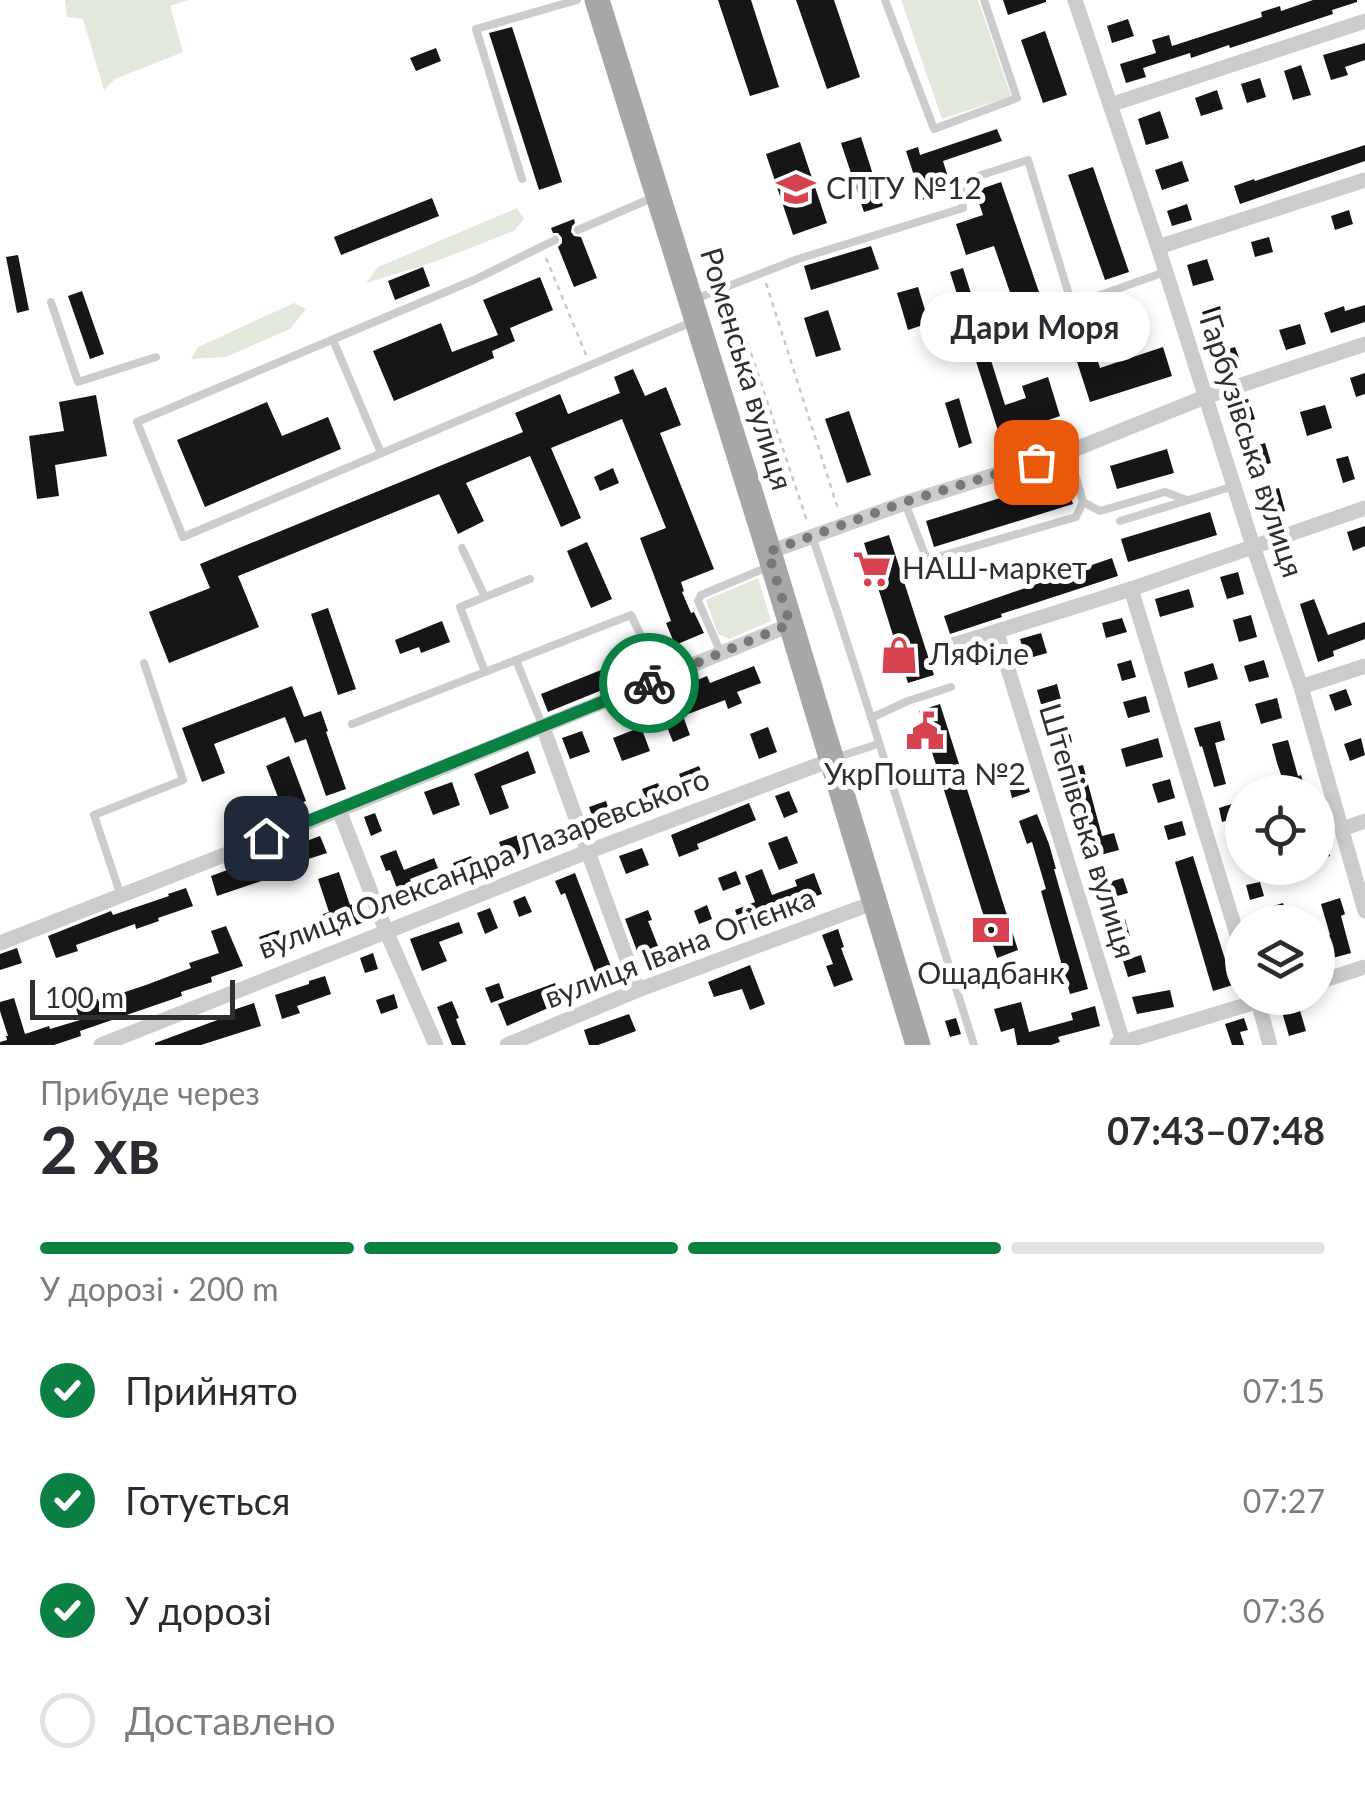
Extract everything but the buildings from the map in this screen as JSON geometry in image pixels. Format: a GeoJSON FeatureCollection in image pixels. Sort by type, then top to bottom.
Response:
{"type":"FeatureCollection","features":[{"type":"Feature","properties":{"kind":"main road","name":"Роменська вулиця"},"geometry":{"type":"LineString","coordinates":[[597,0],[918,1045]]}},
{"type":"Feature","properties":{"kind":"street","name":"Гарбузівська вулиця"},"geometry":{"type":"LineString","coordinates":[[1075,0],[1301,687],[1365,911]]}},
{"type":"Feature","properties":{"kind":"street"},"geometry":{"type":"LineString","coordinates":[[1110,105],[1365,21]]}},
{"type":"Feature","properties":{"kind":"street"},"geometry":{"type":"LineString","coordinates":[[1158,247],[1365,180]]}},
{"type":"Feature","properties":{"kind":"street"},"geometry":{"type":"LineString","coordinates":[[770,558],[812,536],[905,502],[1068,452],[1206,397],[1365,344]]}},
{"type":"Feature","properties":{"kind":"street"},"geometry":{"type":"LineString","coordinates":[[947,647],[1131,590],[1365,508]]}},
{"type":"Feature","properties":{"kind":"street"},"geometry":{"type":"LineString","coordinates":[[1131,590],[1228,905]]}},
{"type":"Feature","properties":{"kind":"street"},"geometry":{"type":"LineString","coordinates":[[0,943],[339,810],[544,727],[657,674],[790,624]]}},
{"type":"Feature","properties":{"kind":"street","name":"Штепівська вулиця"},"geometry":{"type":"LineString","coordinates":[[997,633],[1120,1044]]}},
{"type":"Feature","properties":{"kind":"street"},"geometry":{"type":"LineString","coordinates":[[1301,687],[1365,666]]}},
{"type":"Feature","properties":{"kind":"street"},"geometry":{"type":"LineString","coordinates":[[544,727],[638,990]]}},
{"type":"Feature","properties":{"kind":"street","name":"вулиця Олександра Лазаревського"},"geometry":{"type":"LineString","coordinates":[[102,1045],[587,852],[831,760]]}},
{"type":"Feature","properties":{"kind":"street"},"geometry":{"type":"LineString","coordinates":[[339,810],[436,1045]]}},
{"type":"Feature","properties":{"kind":"street"},"geometry":{"type":"LineString","coordinates":[[1342,829],[1365,821]]}},
{"type":"Feature","properties":{"kind":"street","name":"вулиця Івана Огієнка"},"geometry":{"type":"LineString","coordinates":[[507,1045],[638,990],[873,903]]}},
{"type":"Feature","properties":{"kind":"street"},"geometry":{"type":"LineString","coordinates":[[1335,977],[1365,967]]}},
{"type":"Feature","properties":{"kind":"street"},"geometry":{"type":"LineString","coordinates":[[1120,1044],[1225,1010]]}},
{"type":"Feature","properties":{"kind":"street"},"geometry":{"type":"LineString","coordinates":[[1264,1015],[1270,1045]]}},
{"type":"Feature","properties":{"kind":"lane"},"geometry":{"type":"LineString","coordinates":[[522,179],[476,29],[577,0]]}},
{"type":"Feature","properties":{"kind":"lane"},"geometry":{"type":"LineString","coordinates":[[885,0],[934,129],[1017,98],[984,0]]}},
{"type":"Feature","properties":{"kind":"lane"},"geometry":{"type":"LineString","coordinates":[[556,240],[474,280],[137,422],[183,537],[590,365],[693,311],[729,286],[963,208],[960,182],[1028,160],[1072,305],[1166,272]]}},
{"type":"Feature","properties":{"kind":"lane"},"geometry":{"type":"LineString","coordinates":[[578,230],[658,195]]}},
{"type":"Feature","properties":{"kind":"lane"},"geometry":{"type":"LineString","coordinates":[[51,302],[78,382],[156,357]]}},
{"type":"Feature","properties":{"kind":"lane"},"geometry":{"type":"LineString","coordinates":[[333,340],[381,453]]}},
{"type":"Feature","properties":{"kind":"lane"},"geometry":{"type":"LineString","coordinates":[[905,502],[927,560],[1076,518],[1082,502],[1068,452]]}},
{"type":"Feature","properties":{"kind":"lane"},"geometry":{"type":"LineString","coordinates":[[1120,521],[1234,486]]}},
{"type":"Feature","properties":{"kind":"lane"},"geometry":{"type":"LineString","coordinates":[[1082,502],[1100,511],[1165,492],[1187,500]]}},
{"type":"Feature","properties":{"kind":"lane"},"geometry":{"type":"LineString","coordinates":[[812,536],[858,670],[974,1045]]}},
{"type":"Feature","properties":{"kind":"lane"},"geometry":{"type":"LineString","coordinates":[[462,548],[484,597]]}},
{"type":"Feature","properties":{"kind":"lane"},"geometry":{"type":"LineString","coordinates":[[721,653],[698,600],[700,595],[770,558]]}},
{"type":"Feature","properties":{"kind":"lane"},"geometry":{"type":"LineString","coordinates":[[486,672],[460,608],[530,579]]}},
{"type":"Feature","properties":{"kind":"lane"},"geometry":{"type":"LineString","coordinates":[[352,724],[631,615],[648,650]]}},
{"type":"Feature","properties":{"kind":"lane"},"geometry":{"type":"LineString","coordinates":[[516,660],[544,727]]}},
{"type":"Feature","properties":{"kind":"lane"},"geometry":{"type":"LineString","coordinates":[[121,896],[94,814],[183,780],[144,663]]}},
{"type":"Feature","properties":{"kind":"lane"},"geometry":{"type":"LineString","coordinates":[[871,718],[951,687]]}},
{"type":"Feature","properties":{"kind":"lane"},"geometry":{"type":"LineString","coordinates":[[831,760],[878,744]]}},
{"type":"Feature","properties":{"kind":"path"},"geometry":{"type":"LineString","coordinates":[[546,257],[590,365]]}},
{"type":"Feature","properties":{"kind":"path"},"geometry":{"type":"LineString","coordinates":[[763,273],[843,525]]}},
{"type":"Feature","properties":{"kind":"path"},"geometry":{"type":"LineString","coordinates":[[729,286],[812,536]]}},
{"type":"Feature","properties":{"kind":"shaded area"},"geometry":{"type":"Polygon","coordinates":[[[65,0],[188,0],[170,6],[183,52],[115,79],[104,90],[83,19],[67,17],[65,0]]]}},
{"type":"Feature","properties":{"kind":"shaded area"},"geometry":{"type":"Polygon","coordinates":[[[901,0],[978,0],[1011,96],[942,119],[901,0]]]}},
{"type":"Feature","properties":{"kind":"shaded area"},"geometry":{"type":"Polygon","coordinates":[[[517,208],[524,219],[514,231],[366,283],[378,267],[517,208]]]}},
{"type":"Feature","properties":{"kind":"shaded area"},"geometry":{"type":"Polygon","coordinates":[[[294,303],[306,309],[290,329],[226,357],[191,359],[198,347],[294,303]]]}},
{"type":"Feature","properties":{"kind":"shaded area"},"geometry":{"type":"Polygon","coordinates":[[[758,578],[771,621],[729,639],[718,634],[706,600],[758,578]]]}},
{"type":"Feature","properties":{"kind":"way so far"},"geometry":{"type":"LineString","coordinates":[[649,683],[790,624],[768,552],[905,502],[1036,462]]}},
{"type":"Feature","properties":{"kind":"place","name":"СПТУ №12"},"geometry":{"type":"Point","coordinates":[796,189]}},
{"type":"Feature","properties":{"kind":"place","name":"Дари Моря"},"geometry":{"type":"Point","coordinates":[1036,462]}},
{"type":"Feature","properties":{"kind":"place","name":"НАШ-маркет"},"geometry":{"type":"Point","coordinates":[872,569]}},
{"type":"Feature","properties":{"kind":"place","name":"ЛяФіле"},"geometry":{"type":"Point","coordinates":[899,655]}},
{"type":"Feature","properties":{"kind":"place","name":"УкрПошта №2"},"geometry":{"type":"Point","coordinates":[925,731]}},
{"type":"Feature","properties":{"kind":"place","name":"Ощадбанк"},"geometry":{"type":"Point","coordinates":[991,930]}},
{"type":"Feature","properties":{"kind":"route"},"geometry":{"type":"LineString","coordinates":[[266,838],[649,683]]}}]}
